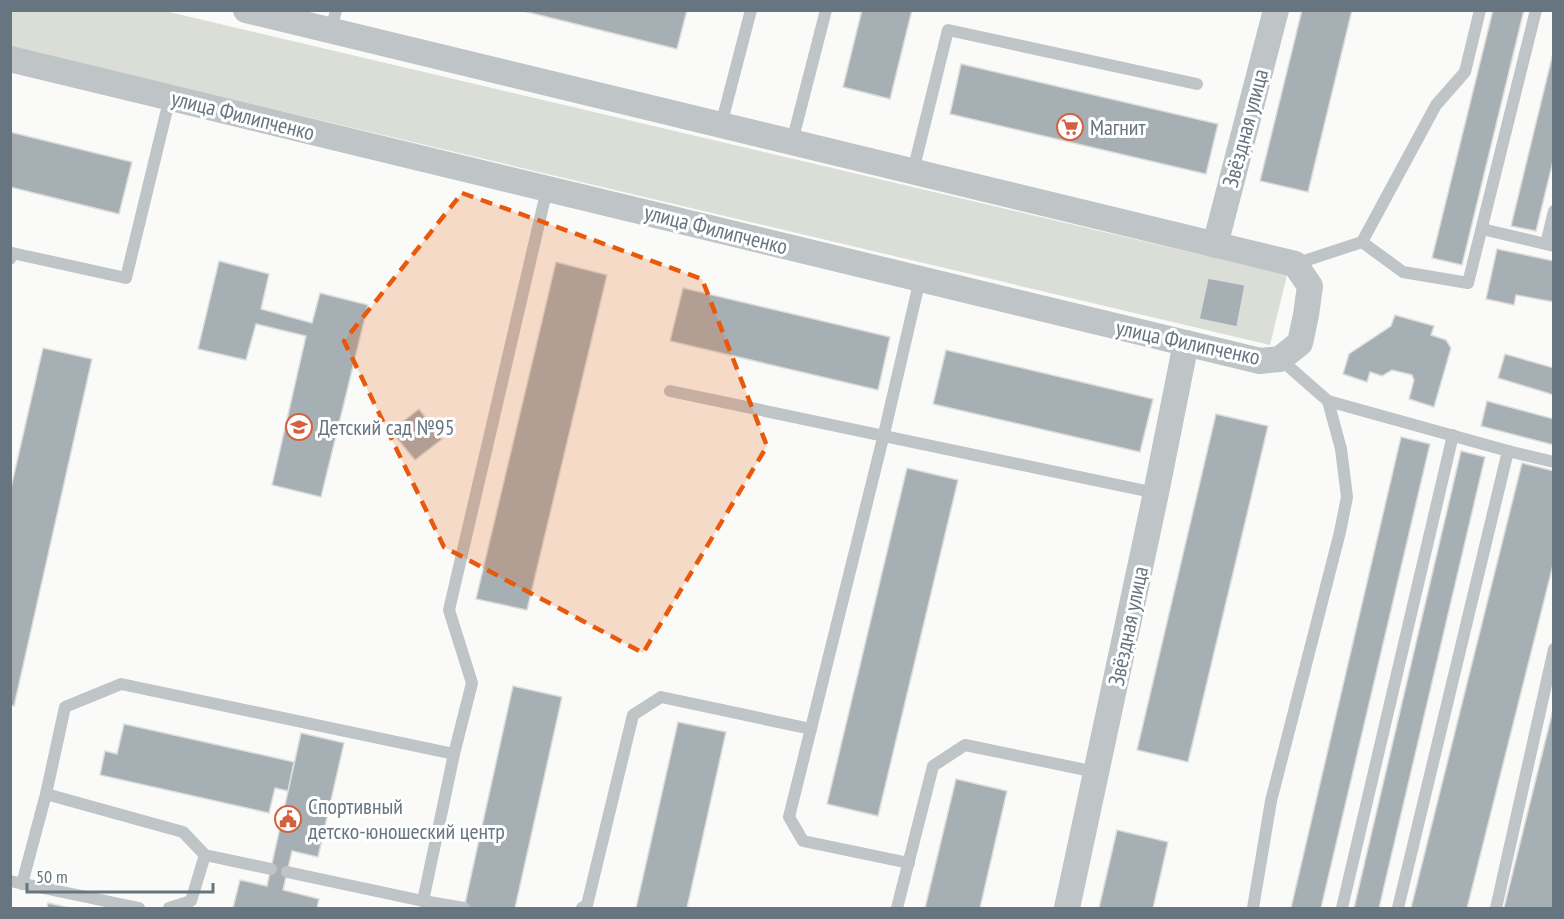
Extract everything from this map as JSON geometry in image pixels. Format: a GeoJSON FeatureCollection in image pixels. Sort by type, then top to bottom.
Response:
{"type":"FeatureCollection","features":[{"type":"Feature","properties":{"kind":"street"},"geometry":{"type":"LineString","coordinates":[[246,10],[334,21],[721,125],[1295,264]]}},
{"type":"Feature","properties":{"kind":"street","name":"Звёздная улица"},"geometry":{"type":"LineString","coordinates":[[1215,245],[1276,10]]}},
{"type":"Feature","properties":{"kind":"street","name":"улица Филипченко"},"geometry":{"type":"LineString","coordinates":[[10,59],[1260,361],[1281,359],[1300,343],[1311,286],[1295,264]]}},
{"type":"Feature","properties":{"kind":"street","name":"Звёздная улица"},"geometry":{"type":"LineString","coordinates":[[1067,909],[1186,343]]}},
{"type":"Feature","properties":{"kind":"lane"},"geometry":{"type":"LineString","coordinates":[[721,125],[751,10]]}},
{"type":"Feature","properties":{"kind":"lane"},"geometry":{"type":"LineString","coordinates":[[792,142],[826,10]]}},
{"type":"Feature","properties":{"kind":"lane"},"geometry":{"type":"LineString","coordinates":[[1295,264],[1362,242],[1436,105],[1465,72],[1480,10]]}},
{"type":"Feature","properties":{"kind":"lane"},"geometry":{"type":"LineString","coordinates":[[1362,242],[1403,272],[1468,283],[1536,10]]}},
{"type":"Feature","properties":{"kind":"lane"},"geometry":{"type":"LineString","coordinates":[[913,171],[948,30],[1197,84]]}},
{"type":"Feature","properties":{"kind":"lane"},"geometry":{"type":"LineString","coordinates":[[11,255],[126,278],[170,97]]}},
{"type":"Feature","properties":{"kind":"lane"},"geometry":{"type":"LineString","coordinates":[[423,901],[454,754],[472,683],[449,610],[547,189]]}},
{"type":"Feature","properties":{"kind":"lane"},"geometry":{"type":"LineString","coordinates":[[1482,229],[1550,245],[1554,211]]}},
{"type":"Feature","properties":{"kind":"lane"},"geometry":{"type":"LineString","coordinates":[[909,863],[803,841],[789,817],[920,279]]}},
{"type":"Feature","properties":{"kind":"lane"},"geometry":{"type":"LineString","coordinates":[[1281,359],[1328,401],[1554,462]]}},
{"type":"Feature","properties":{"kind":"lane"},"geometry":{"type":"LineString","coordinates":[[670,391],[884,434],[1156,493]]}},
{"type":"Feature","properties":{"kind":"lane"},"geometry":{"type":"LineString","coordinates":[[1253,909],[1272,801],[1347,497],[1341,449],[1328,401]]}},
{"type":"Feature","properties":{"kind":"lane"},"geometry":{"type":"LineString","coordinates":[[1342,909],[1453,435]]}},
{"type":"Feature","properties":{"kind":"lane"},"geometry":{"type":"LineString","coordinates":[[1398,909],[1508,450]]}},
{"type":"Feature","properties":{"kind":"lane"},"geometry":{"type":"LineString","coordinates":[[1496,909],[1554,649]]}},
{"type":"Feature","properties":{"kind":"lane"},"geometry":{"type":"LineString","coordinates":[[139,909],[16,883],[46,794],[65,707],[121,684],[454,754]]}},
{"type":"Feature","properties":{"kind":"lane"},"geometry":{"type":"LineString","coordinates":[[585,907],[633,715],[661,697],[811,729]]}},
{"type":"Feature","properties":{"kind":"lane"},"geometry":{"type":"LineString","coordinates":[[897,909],[933,766],[965,746],[1096,772]]}},
{"type":"Feature","properties":{"kind":"lane"},"geometry":{"type":"LineString","coordinates":[[46,794],[183,832],[205,855],[271,868]]}},
{"type":"Feature","properties":{"kind":"lane"},"geometry":{"type":"LineString","coordinates":[[169,909],[191,901],[205,855]]}},
{"type":"Feature","properties":{"kind":"lane"},"geometry":{"type":"LineString","coordinates":[[287,872],[464,909]]}},
{"type":"Feature","properties":{"kind":"highlighted area"},"geometry":{"type":"Polygon","coordinates":[[[462,193],[702,279],[767,446],[643,653],[444,547],[344,341],[462,193]]]}},
{"type":"Feature","properties":{"kind":"shaded area"},"geometry":{"type":"Polygon","coordinates":[[[11,11],[165,11],[1287,275],[1270,345],[11,47],[11,11]]]}},
{"type":"Feature","properties":{"kind":"building"},"geometry":{"type":"Polygon","coordinates":[[[519,10],[687,10],[677,49],[519,10]]]}},
{"type":"Feature","properties":{"kind":"building"},"geometry":{"type":"Polygon","coordinates":[[[862,10],[912,10],[890,99],[843,87],[862,10]]]}},
{"type":"Feature","properties":{"kind":"building"},"geometry":{"type":"Polygon","coordinates":[[[1302,10],[1352,10],[1308,192],[1260,181],[1302,10]]]}},
{"type":"Feature","properties":{"kind":"building"},"geometry":{"type":"Polygon","coordinates":[[[1493,10],[1524,10],[1462,265],[1432,258],[1493,10]]]}},
{"type":"Feature","properties":{"kind":"building"},"geometry":{"type":"Polygon","coordinates":[[[1554,49],[1554,157],[1536,231],[1511,226],[1554,49]]]}},
{"type":"Feature","properties":{"kind":"building"},"geometry":{"type":"Polygon","coordinates":[[[961,64],[1218,124],[1206,174],[950,114],[961,64]]]}},
{"type":"Feature","properties":{"kind":"building"},"geometry":{"type":"Polygon","coordinates":[[[10,132],[132,162],[119,214],[10,187],[10,132]]]}},
{"type":"Feature","properties":{"kind":"building"},"geometry":{"type":"Polygon","coordinates":[[[1497,249],[1554,261],[1554,302],[1516,295],[1514,305],[1486,299],[1497,249]]]}},
{"type":"Feature","properties":{"kind":"building"},"geometry":{"type":"Polygon","coordinates":[[[219,261],[269,274],[261,309],[312,323],[320,293],[368,305],[321,497],[272,485],[306,336],[256,324],[246,360],[198,349],[219,261]]]}},
{"type":"Feature","properties":{"kind":"building"},"geometry":{"type":"Polygon","coordinates":[[[556,262],[607,275],[527,610],[476,599],[556,262]]]}},
{"type":"Feature","properties":{"kind":"building"},"geometry":{"type":"Polygon","coordinates":[[[1208,278],[1245,285],[1237,327],[1199,319],[1208,278]]]}},
{"type":"Feature","properties":{"kind":"building"},"geometry":{"type":"Polygon","coordinates":[[[683,288],[890,337],[878,390],[670,341],[683,288]]]}},
{"type":"Feature","properties":{"kind":"building"},"geometry":{"type":"Polygon","coordinates":[[[1395,315],[1434,326],[1431,335],[1446,340],[1451,348],[1434,407],[1409,399],[1414,380],[1412,375],[1392,370],[1382,376],[1370,372],[1367,382],[1343,374],[1349,354],[1391,326],[1395,315]]]}},
{"type":"Feature","properties":{"kind":"building"},"geometry":{"type":"Polygon","coordinates":[[[43,348],[92,359],[14,706],[10,705],[10,492],[43,348]]]}},
{"type":"Feature","properties":{"kind":"building"},"geometry":{"type":"Polygon","coordinates":[[[946,350],[1153,399],[1140,452],[933,404],[946,350]]]}},
{"type":"Feature","properties":{"kind":"building"},"geometry":{"type":"Polygon","coordinates":[[[1505,354],[1554,368],[1554,395],[1498,378],[1505,354]]]}},
{"type":"Feature","properties":{"kind":"building"},"geometry":{"type":"Polygon","coordinates":[[[1487,401],[1554,419],[1554,445],[1481,426],[1487,401]]]}},
{"type":"Feature","properties":{"kind":"building"},"geometry":{"type":"Polygon","coordinates":[[[419,409],[442,439],[415,460],[391,431],[419,409]]]}},
{"type":"Feature","properties":{"kind":"building"},"geometry":{"type":"Polygon","coordinates":[[[1216,414],[1268,426],[1188,762],[1137,750],[1216,414]]]}},
{"type":"Feature","properties":{"kind":"building"},"geometry":{"type":"Polygon","coordinates":[[[1401,437],[1430,444],[1321,908],[1291,908],[1401,437]]]}},
{"type":"Feature","properties":{"kind":"building"},"geometry":{"type":"Polygon","coordinates":[[[1461,451],[1485,457],[1379,908],[1354,908],[1461,451]]]}},
{"type":"Feature","properties":{"kind":"building"},"geometry":{"type":"Polygon","coordinates":[[[1522,463],[1554,471],[1554,561],[1467,908],[1411,908],[1522,463]]]}},
{"type":"Feature","properties":{"kind":"building"},"geometry":{"type":"Polygon","coordinates":[[[907,468],[958,480],[878,816],[827,804],[907,468]]]}},
{"type":"Feature","properties":{"kind":"building"},"geometry":{"type":"Polygon","coordinates":[[[513,686],[562,697],[515,908],[464,908],[513,686]]]}},
{"type":"Feature","properties":{"kind":"building"},"geometry":{"type":"Polygon","coordinates":[[[1554,706],[1554,908],[1504,908],[1554,706]]]}},
{"type":"Feature","properties":{"kind":"building"},"geometry":{"type":"Polygon","coordinates":[[[678,722],[726,732],[687,908],[636,908],[678,722]]]}},
{"type":"Feature","properties":{"kind":"building"},"geometry":{"type":"Polygon","coordinates":[[[124,724],[294,762],[288,791],[275,788],[269,813],[100,775],[105,751],[117,754],[124,724]]]}},
{"type":"Feature","properties":{"kind":"building"},"geometry":{"type":"Polygon","coordinates":[[[301,733],[344,743],[318,857],[292,851],[283,890],[319,899],[317,908],[233,908],[240,880],[267,886],[301,733]]]}},
{"type":"Feature","properties":{"kind":"building"},"geometry":{"type":"Polygon","coordinates":[[[956,779],[1007,791],[980,908],[925,908],[956,779]]]}},
{"type":"Feature","properties":{"kind":"building"},"geometry":{"type":"Polygon","coordinates":[[[1117,830],[1168,842],[1153,908],[1099,908],[1117,830]]]}},
{"type":"Feature","properties":{"kind":"building"},"geometry":{"type":"Polygon","coordinates":[[[48,903],[70,908],[47,908],[48,903]]]}},
{"type":"Feature","properties":{"kind":"place","name":"Магнит"},"geometry":{"type":"Point","coordinates":[1070,127]}},
{"type":"Feature","properties":{"kind":"place","name":"Детский сад №95"},"geometry":{"type":"Point","coordinates":[299,427]}},
{"type":"Feature","properties":{"kind":"place","name":"Спортивный детско-юношеский центр"},"geometry":{"type":"Point","coordinates":[288,819]}}]}
